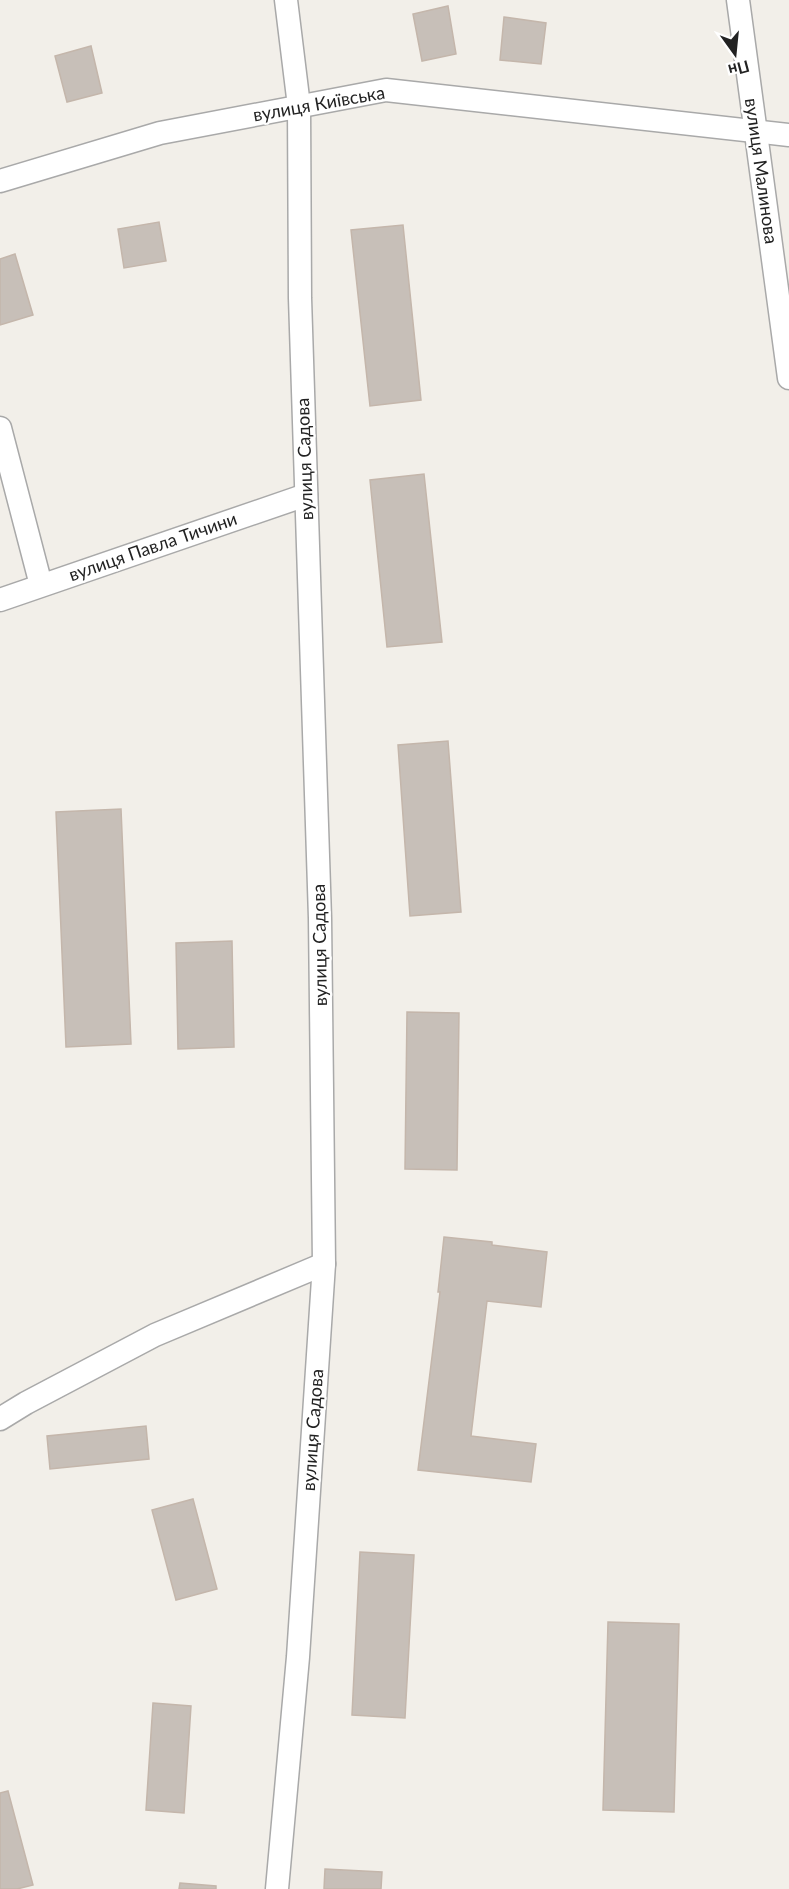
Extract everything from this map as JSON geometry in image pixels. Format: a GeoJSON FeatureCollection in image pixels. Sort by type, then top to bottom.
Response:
{"type":"FeatureCollection","features":[{"type":"Feature","properties":{"kind":"street","name":"вулиця Садова"},"geometry":{"type":"LineString","coordinates":[[277,1889],[298,1657],[324,1264],[320,918],[300,298],[299,106],[286,0]]}},
{"type":"Feature","properties":{"kind":"street","name":"вулиця Малинова"},"geometry":{"type":"LineString","coordinates":[[738,0],[789,378]]}},
{"type":"Feature","properties":{"kind":"street","name":"вулиця Київська"},"geometry":{"type":"LineString","coordinates":[[0,181],[160,133],[386,90],[789,135]]}},
{"type":"Feature","properties":{"kind":"street"},"geometry":{"type":"LineString","coordinates":[[0,428],[41,585]]}},
{"type":"Feature","properties":{"kind":"street","name":"вулиця Павла Тичини"},"geometry":{"type":"LineString","coordinates":[[0,600],[306,495]]}},
{"type":"Feature","properties":{"kind":"street"},"geometry":{"type":"LineString","coordinates":[[0,1419],[155,1335],[324,1264]]}},
{"type":"Feature","properties":{"kind":"building"},"geometry":{"type":"Polygon","coordinates":[[[448,6],[456,54],[422,61],[413,14],[448,6]]]}},
{"type":"Feature","properties":{"kind":"building"},"geometry":{"type":"Polygon","coordinates":[[[504,17],[546,23],[541,64],[500,60],[504,17]]]}},
{"type":"Feature","properties":{"kind":"building"},"geometry":{"type":"Polygon","coordinates":[[[91,46],[102,93],[67,102],[55,56],[91,46]]]}},
{"type":"Feature","properties":{"kind":"building"},"geometry":{"type":"Polygon","coordinates":[[[159,222],[166,261],[124,268],[118,229],[159,222]]]}},
{"type":"Feature","properties":{"kind":"building"},"geometry":{"type":"Polygon","coordinates":[[[403,225],[421,400],[370,406],[351,230],[403,225]]]}},
{"type":"Feature","properties":{"kind":"building"},"geometry":{"type":"Polygon","coordinates":[[[15,254],[33,315],[0,325],[0,259],[15,254]]]}},
{"type":"Feature","properties":{"kind":"building"},"geometry":{"type":"Polygon","coordinates":[[[424,474],[442,642],[387,647],[370,480],[424,474]]]}},
{"type":"Feature","properties":{"kind":"building"},"geometry":{"type":"Polygon","coordinates":[[[448,741],[461,912],[410,916],[398,745],[448,741]]]}},
{"type":"Feature","properties":{"kind":"building"},"geometry":{"type":"Polygon","coordinates":[[[121,809],[131,1044],[66,1047],[56,812],[121,809]]]}},
{"type":"Feature","properties":{"kind":"building"},"geometry":{"type":"Polygon","coordinates":[[[232,941],[234,1047],[178,1049],[176,943],[232,941]]]}},
{"type":"Feature","properties":{"kind":"building"},"geometry":{"type":"Polygon","coordinates":[[[407,1012],[459,1013],[457,1170],[405,1169],[407,1012]]]}},
{"type":"Feature","properties":{"kind":"building"},"geometry":{"type":"Polygon","coordinates":[[[444,1237],[492,1242],[492,1245],[547,1252],[541,1307],[487,1301],[471,1436],[536,1444],[531,1482],[418,1470],[440,1292],[438,1292],[444,1237]]]}},
{"type":"Feature","properties":{"kind":"building"},"geometry":{"type":"Polygon","coordinates":[[[146,1426],[149,1459],[50,1469],[47,1436],[146,1426]]]}},
{"type":"Feature","properties":{"kind":"building"},"geometry":{"type":"Polygon","coordinates":[[[193,1499],[217,1589],[176,1600],[152,1510],[193,1499]]]}},
{"type":"Feature","properties":{"kind":"building"},"geometry":{"type":"Polygon","coordinates":[[[360,1552],[414,1555],[405,1718],[352,1715],[360,1552]]]}},
{"type":"Feature","properties":{"kind":"building"},"geometry":{"type":"Polygon","coordinates":[[[608,1622],[679,1624],[674,1812],[603,1810],[608,1622]]]}},
{"type":"Feature","properties":{"kind":"building"},"geometry":{"type":"Polygon","coordinates":[[[153,1703],[191,1706],[184,1813],[146,1810],[153,1703]]]}},
{"type":"Feature","properties":{"kind":"building"},"geometry":{"type":"Polygon","coordinates":[[[8,1791],[33,1885],[17,1889],[0,1889],[0,1793],[8,1791]]]}},
{"type":"Feature","properties":{"kind":"building"},"geometry":{"type":"Polygon","coordinates":[[[325,1869],[382,1872],[381,1889],[324,1889],[325,1869]]]}},
{"type":"Feature","properties":{"kind":"building"},"geometry":{"type":"Polygon","coordinates":[[[180,1883],[216,1886],[216,1889],[179,1889],[180,1883]]]}}]}
